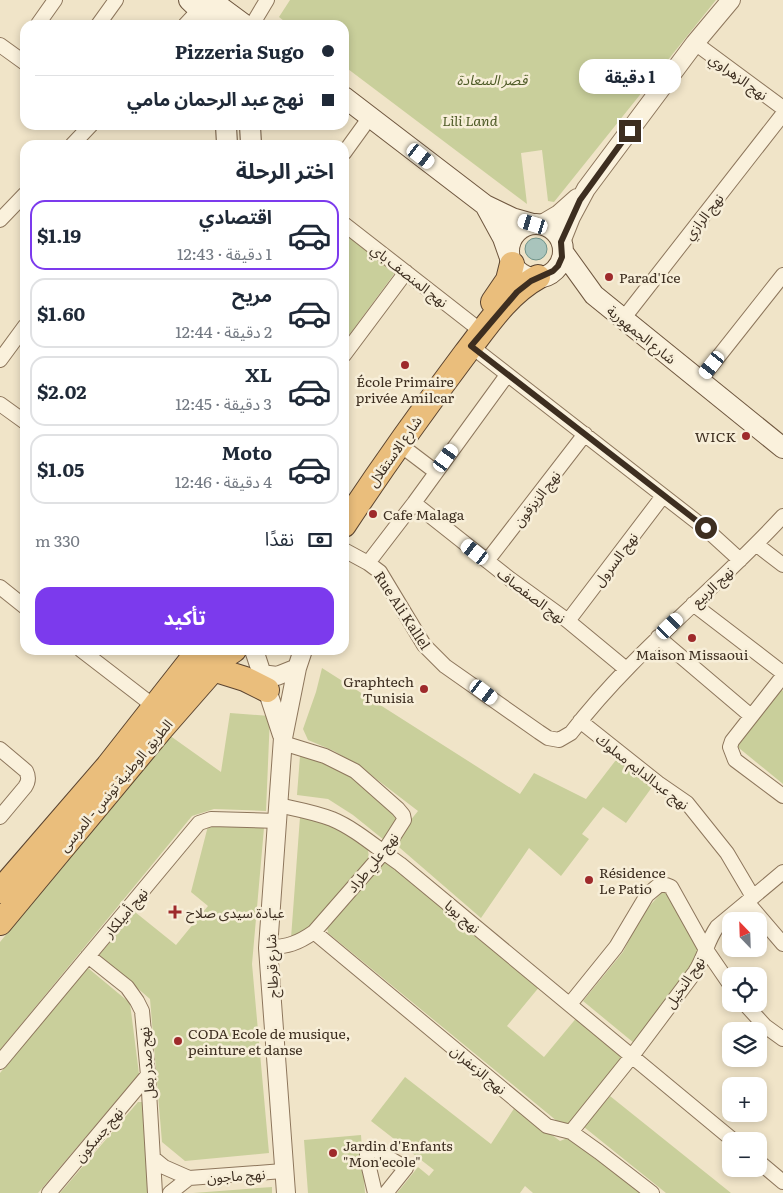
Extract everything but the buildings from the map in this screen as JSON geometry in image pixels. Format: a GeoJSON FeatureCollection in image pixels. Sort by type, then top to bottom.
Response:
{"type":"FeatureCollection","features":[{"type":"Feature","properties":{"kind":"highway","name":"شارع الاستقلال"},"geometry":{"type":"LineString","coordinates":[[349,512],[399,444],[474,336],[508,280],[511,259]]}},
{"type":"Feature","properties":{"kind":"highway","name":"شارع الاستقلال"},"geometry":{"type":"LineString","coordinates":[[349,508],[365,474],[474,336],[510,298],[526,284],[541,277]]}},
{"type":"Feature","properties":{"kind":"highway","name":"الطريق الوطنية تونس - المرسى"},"geometry":{"type":"LineString","coordinates":[[0,892],[113,760],[195,655]]}},
{"type":"Feature","properties":{"kind":"highway","name":"الطريق الوطنية تونس - المرسى"},"geometry":{"type":"LineString","coordinates":[[0,923],[162,728],[225,656]]}},
{"type":"Feature","properties":{"kind":"highway"},"geometry":{"type":"LineString","coordinates":[[225,656],[238,676],[264,682]]}},
{"type":"Feature","properties":{"kind":"main road"},"geometry":{"type":"LineString","coordinates":[[207,9],[224,20]]}},
{"type":"Feature","properties":{"kind":"main road"},"geometry":{"type":"LineString","coordinates":[[207,9],[233,20]]}},
{"type":"Feature","properties":{"kind":"main road"},"geometry":{"type":"LineString","coordinates":[[349,101],[485,206],[512,218],[538,224],[554,231],[562,247],[558,266],[541,277],[523,274],[511,259],[503,238],[485,206]]}},
{"type":"Feature","properties":{"kind":"main road"},"geometry":{"type":"LineString","coordinates":[[511,259],[511,241],[515,233],[523,227],[538,224]]}},
{"type":"Feature","properties":{"kind":"main road","name":"شارع الجمهورية"},"geometry":{"type":"LineString","coordinates":[[562,247],[594,295]]}},
{"type":"Feature","properties":{"kind":"main road","name":"شارع الجمهورية"},"geometry":{"type":"LineString","coordinates":[[541,277],[566,282],[594,295],[783,448]]}},
{"type":"Feature","properties":{"kind":"street"},"geometry":{"type":"LineString","coordinates":[[41,20],[56,0]]}},
{"type":"Feature","properties":{"kind":"street"},"geometry":{"type":"LineString","coordinates":[[102,20],[116,0]]}},
{"type":"Feature","properties":{"kind":"street"},"geometry":{"type":"LineString","coordinates":[[255,20],[267,0]]}},
{"type":"Feature","properties":{"kind":"street"},"geometry":{"type":"LineString","coordinates":[[562,247],[572,217],[586,190],[695,43],[731,0]]}},
{"type":"Feature","properties":{"kind":"street"},"geometry":{"type":"LineString","coordinates":[[192,20],[207,9]]}},
{"type":"Feature","properties":{"kind":"street","name":"نهج الزهراوي"},"geometry":{"type":"LineString","coordinates":[[695,43],[783,108]]}},
{"type":"Feature","properties":{"kind":"street"},"geometry":{"type":"LineString","coordinates":[[0,45],[20,59]]}},
{"type":"Feature","properties":{"kind":"street","name":"نهج الرازي"},"geometry":{"type":"LineString","coordinates":[[623,319],[783,114]]}},
{"type":"Feature","properties":{"kind":"street"},"geometry":{"type":"LineString","coordinates":[[349,146],[370,117]]}},
{"type":"Feature","properties":{"kind":"street"},"geometry":{"type":"LineString","coordinates":[[77,140],[86,130]]}},
{"type":"Feature","properties":{"kind":"street"},"geometry":{"type":"LineString","coordinates":[[538,224],[559,214],[586,190]]}},
{"type":"Feature","properties":{"kind":"street"},"geometry":{"type":"LineString","coordinates":[[0,220],[20,199]]}},
{"type":"Feature","properties":{"kind":"street","name":"نهج المنصف باي"},"geometry":{"type":"LineString","coordinates":[[349,228],[406,272],[474,336],[507,374],[706,528],[740,560]]}},
{"type":"Feature","properties":{"kind":"street"},"geometry":{"type":"LineString","coordinates":[[349,347],[406,272]]}},
{"type":"Feature","properties":{"kind":"street"},"geometry":{"type":"LineString","coordinates":[[700,380],[783,275]]}},
{"type":"Feature","properties":{"kind":"street"},"geometry":{"type":"LineString","coordinates":[[0,360],[20,333]]}},
{"type":"Feature","properties":{"kind":"street"},"geometry":{"type":"LineString","coordinates":[[368,563],[414,503],[507,374]]}},
{"type":"Feature","properties":{"kind":"street"},"geometry":{"type":"LineString","coordinates":[[0,404],[20,418]]}},
{"type":"Feature","properties":{"kind":"street","name":"نهج الزيزفون"},"geometry":{"type":"LineString","coordinates":[[487,561],[585,434]]}},
{"type":"Feature","properties":{"kind":"street"},"geometry":{"type":"LineString","coordinates":[[399,444],[436,472]]}},
{"type":"Feature","properties":{"kind":"street","name":"نهج السرول"},"geometry":{"type":"LineString","coordinates":[[568,621],[663,496]]}},
{"type":"Feature","properties":{"kind":"street","name":"نهج الصفصاف"},"geometry":{"type":"LineString","coordinates":[[414,503],[487,561],[568,621],[626,669]]}},
{"type":"Feature","properties":{"kind":"street","name":"نهج الربيع"},"geometry":{"type":"LineString","coordinates":[[580,721],[626,669],[757,545],[783,516]]}},
{"type":"Feature","properties":{"kind":"street"},"geometry":{"type":"LineString","coordinates":[[757,545],[783,565]]}},
{"type":"Feature","properties":{"kind":"street","name":"Rue Ali Kallel"},"geometry":{"type":"LineString","coordinates":[[349,553],[380,572],[424,645],[445,666],[548,738],[555,740],[565,738],[580,721]]}},
{"type":"Feature","properties":{"kind":"street"},"geometry":{"type":"LineString","coordinates":[[0,587],[20,603]]}},
{"type":"Feature","properties":{"kind":"street"},"geometry":{"type":"LineString","coordinates":[[693,604],[782,680],[751,716],[732,741],[730,747],[736,760],[783,796]]}},
{"type":"Feature","properties":{"kind":"street"},"geometry":{"type":"LineString","coordinates":[[658,637],[751,716]]}},
{"type":"Feature","properties":{"kind":"street"},"geometry":{"type":"LineString","coordinates":[[87,655],[155,707]]}},
{"type":"Feature","properties":{"kind":"street"},"geometry":{"type":"LineString","coordinates":[[256,655],[283,741]]}},
{"type":"Feature","properties":{"kind":"street","name":"شارع قرطاج"},"geometry":{"type":"LineString","coordinates":[[286,1193],[268,948],[283,741],[297,668],[301,655]]}},
{"type":"Feature","properties":{"kind":"street"},"geometry":{"type":"LineString","coordinates":[[264,682],[297,668]]}},
{"type":"Feature","properties":{"kind":"street","name":"نهج عبدالدايم مملوك"},"geometry":{"type":"LineString","coordinates":[[580,721],[658,783],[687,803],[727,853],[750,900],[783,944]]}},
{"type":"Feature","properties":{"kind":"street","name":"نهج علي طراد"},"geometry":{"type":"LineString","coordinates":[[268,948],[289,946],[302,941],[314,932],[383,853],[404,820],[403,815],[398,809],[356,771],[325,756],[283,741]]}},
{"type":"Feature","properties":{"kind":"street"},"geometry":{"type":"LineString","coordinates":[[0,749],[26,770],[29,776],[25,787],[0,817]]}},
{"type":"Feature","properties":{"kind":"street","name":"نهج يوبا"},"geometry":{"type":"LineString","coordinates":[[278,813],[304,810],[333,819],[348,827],[415,876],[723,1132]]}},
{"type":"Feature","properties":{"kind":"street","name":"نهج أميلكار"},"geometry":{"type":"LineString","coordinates":[[0,1062],[199,824],[211,819],[278,813]]}},
{"type":"Feature","properties":{"kind":"street","name":"نهج النخيل"},"geometry":{"type":"LineString","coordinates":[[632,1056],[702,962],[705,948],[717,927],[783,872]]}},
{"type":"Feature","properties":{"kind":"street"},"geometry":{"type":"LineString","coordinates":[[570,1004],[616,947],[648,895],[659,885],[671,887],[705,948],[722,973]]}},
{"type":"Feature","properties":{"kind":"street","name":"نهج الزعفران"},"geometry":{"type":"LineString","coordinates":[[314,932],[547,1126],[570,1132],[652,1193]]}},
{"type":"Feature","properties":{"kind":"street","name":"نهج صدر بعل"},"geometry":{"type":"LineString","coordinates":[[88,956],[127,987],[142,1011],[155,1193]]}},
{"type":"Feature","properties":{"kind":"street"},"geometry":{"type":"LineString","coordinates":[[752,1012],[765,1026],[783,1039]]}},
{"type":"Feature","properties":{"kind":"street"},"geometry":{"type":"LineString","coordinates":[[570,1132],[632,1056]]}},
{"type":"Feature","properties":{"kind":"street","name":"نهج جسكون"},"geometry":{"type":"LineString","coordinates":[[49,1193],[148,1075]]}},
{"type":"Feature","properties":{"kind":"street"},"geometry":{"type":"LineString","coordinates":[[375,1193],[367,1159],[371,1149],[406,1168],[386,1193]]}},
{"type":"Feature","properties":{"kind":"street","name":"نهج ماجون"},"geometry":{"type":"LineString","coordinates":[[153,1158],[164,1167],[189,1178],[284,1171]]}},
{"type":"Feature","properties":{"kind":"street"},"geometry":{"type":"LineString","coordinates":[[767,1169],[783,1182]]}},
{"type":"Feature","properties":{"kind":"street","name":"نهج ماجون"},"geometry":{"type":"LineString","coordinates":[[170,1193],[189,1178]]}},
{"type":"Feature","properties":{"kind":"green space","name":"قصر السعادة"},"geometry":{"type":"Polygon","coordinates":[[[290,0],[716,0],[554,202],[548,201],[542,150],[521,153],[527,204],[349,70],[349,20],[283,20],[279,17],[290,0]]]}},
{"type":"Feature","properties":{"kind":"green space"},"geometry":{"type":"Polygon","coordinates":[[[349,236],[397,270],[349,335],[349,236]]]}},
{"type":"Feature","properties":{"kind":"green space"},"geometry":{"type":"Polygon","coordinates":[[[322,668],[520,794],[534,773],[586,799],[619,756],[655,783],[626,823],[603,807],[582,834],[589,839],[561,876],[529,848],[481,918],[393,842],[418,811],[362,768],[334,751],[308,740],[303,729],[322,668]]]}},
{"type":"Feature","properties":{"kind":"green space"},"geometry":{"type":"Polygon","coordinates":[[[780,688],[783,691],[783,784],[734,744],[780,688]]]}},
{"type":"Feature","properties":{"kind":"green space"},"geometry":{"type":"Polygon","coordinates":[[[230,713],[270,716],[266,811],[214,809],[192,816],[0,1050],[0,942],[169,735],[221,772],[230,713]]]}},
{"type":"Feature","properties":{"kind":"green space"},"geometry":{"type":"Polygon","coordinates":[[[311,753],[343,767],[405,815],[384,840],[353,815],[328,799],[297,795],[300,756],[311,753]]]}},
{"type":"Feature","properties":{"kind":"green space"},"geometry":{"type":"Polygon","coordinates":[[[322,816],[347,832],[368,850],[369,858],[306,932],[291,938],[300,817],[322,816]]]}},
{"type":"Feature","properties":{"kind":"green space"},"geometry":{"type":"Polygon","coordinates":[[[234,825],[264,828],[252,964],[269,1153],[185,1161],[162,1142],[150,999],[99,955],[135,912],[176,945],[208,906],[191,892],[208,826],[234,825]]]}},
{"type":"Feature","properties":{"kind":"green space"},"geometry":{"type":"Polygon","coordinates":[[[385,860],[540,986],[507,1026],[544,1057],[578,1016],[621,1052],[622,1063],[572,1124],[563,1126],[328,933],[327,927],[385,860]]]}},
{"type":"Feature","properties":{"kind":"green space"},"geometry":{"type":"Polygon","coordinates":[[[665,889],[703,952],[634,1043],[583,1001],[623,952],[643,913],[665,889]]]}},
{"type":"Feature","properties":{"kind":"green space"},"geometry":{"type":"Polygon","coordinates":[[[88,968],[130,1003],[139,1074],[38,1193],[0,1193],[0,1073],[88,968]]]}},
{"type":"Feature","properties":{"kind":"green space"},"geometry":{"type":"Polygon","coordinates":[[[405,1077],[491,1144],[515,1107],[560,1141],[570,1137],[643,1193],[533,1193],[525,1186],[520,1193],[397,1193],[418,1167],[429,1176],[434,1170],[371,1121],[405,1077]]]}},
{"type":"Feature","properties":{"kind":"green space"},"geometry":{"type":"Polygon","coordinates":[[[610,1096],[731,1193],[666,1193],[584,1127],[610,1096]]]}},
{"type":"Feature","properties":{"kind":"green space"},"geometry":{"type":"Polygon","coordinates":[[[138,1102],[144,1102],[149,1193],[60,1193],[138,1102]]]}},
{"type":"Feature","properties":{"kind":"green space","name":"Jardin d'Enfants \"Mon'ecole\""},"geometry":{"type":"Polygon","coordinates":[[[361,1135],[365,1193],[308,1193],[304,1140],[361,1135]]]}},
{"type":"Feature","properties":{"kind":"green space"},"geometry":{"type":"Polygon","coordinates":[[[272,1187],[272,1193],[193,1193],[272,1187]]]}},
{"type":"Feature","properties":{"kind":"water"},"geometry":{"type":"Polygon","coordinates":[[[536,238],[544,241],[547,249],[544,257],[536,260],[528,257],[525,249],[528,241],[536,238]]]}},
{"type":"Feature","properties":{"kind":"place","name":"Parad'Ice"},"geometry":{"type":"Point","coordinates":[609,277]}},
{"type":"Feature","properties":{"kind":"place","name":"École Primaire privée Amilcar"},"geometry":{"type":"Point","coordinates":[405,365]}},
{"type":"Feature","properties":{"kind":"place","name":"WICK"},"geometry":{"type":"Point","coordinates":[746,436]}},
{"type":"Feature","properties":{"kind":"place","name":"Cafe Malaga"},"geometry":{"type":"Point","coordinates":[373,514]}},
{"type":"Feature","properties":{"kind":"place","name":"Maison Missaoui"},"geometry":{"type":"Point","coordinates":[692,638]}},
{"type":"Feature","properties":{"kind":"place","name":"Graphtech Tunisia"},"geometry":{"type":"Point","coordinates":[424,689]}},
{"type":"Feature","properties":{"kind":"place","name":"Résidence Le Patio"},"geometry":{"type":"Point","coordinates":[589,880]}},
{"type":"Feature","properties":{"kind":"place","name":"عيادة سيدى صلاح"},"geometry":{"type":"Point","coordinates":[175,912]}},
{"type":"Feature","properties":{"kind":"place","name":"CODA Ecole de musique, peinture et danse"},"geometry":{"type":"Point","coordinates":[178,1041]}},
{"type":"Feature","properties":{"kind":"place","name":"Jardin d'Enfants \"Mon'ecole\""},"geometry":{"type":"Point","coordinates":[333,1153]}},
{"type":"Feature","properties":{"kind":"route"},"geometry":{"type":"LineString","coordinates":[[630,131],[580,200],[561,242],[563,252],[558,266],[553,271],[526,284],[510,298],[471,346],[706,528]]}},
{"type":"Feature","properties":{"kind":"park label","name":"Lili Land"},"geometry":{"type":"Point","coordinates":[470,120]}}]}
